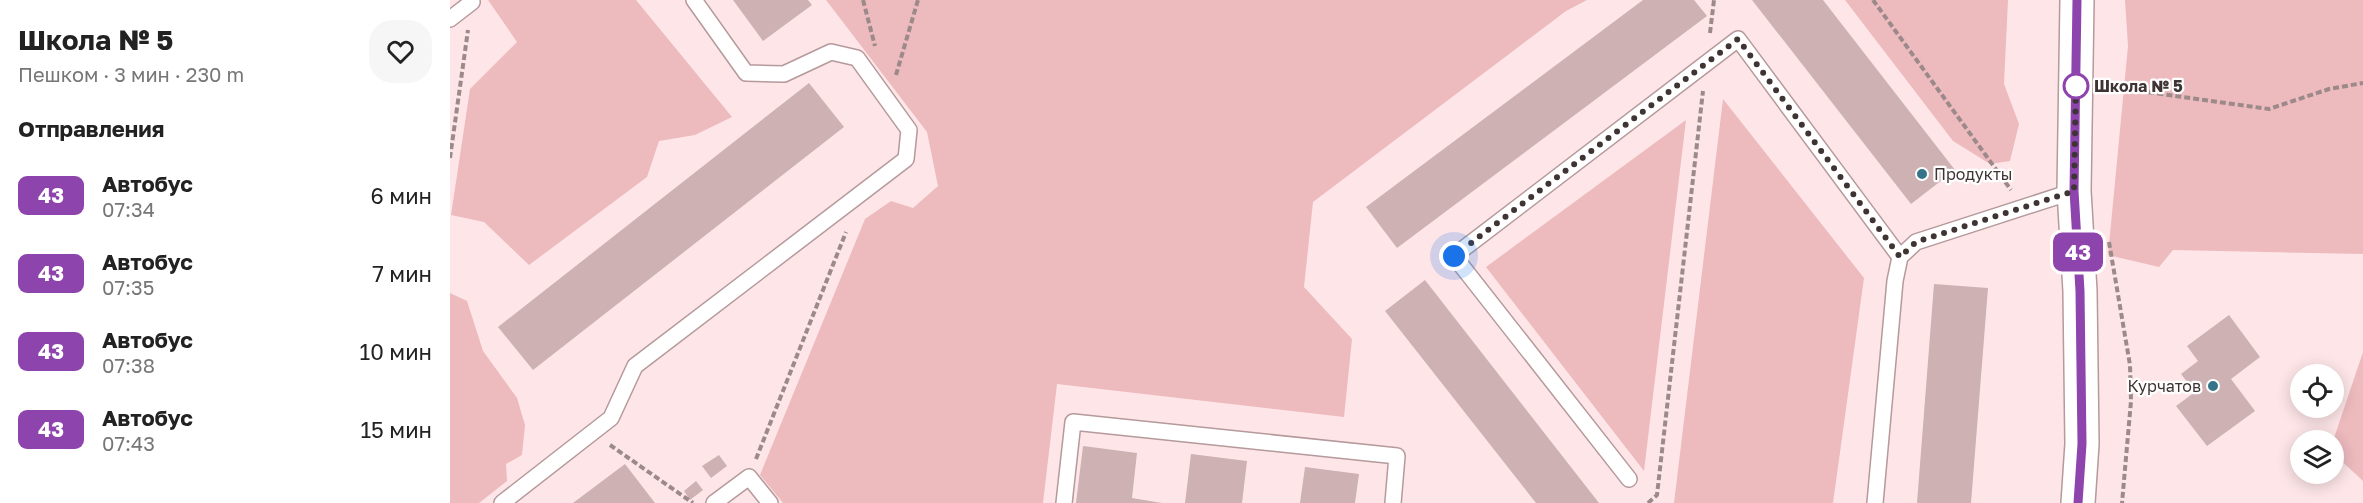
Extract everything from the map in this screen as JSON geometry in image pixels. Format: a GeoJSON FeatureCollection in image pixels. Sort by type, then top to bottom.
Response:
{"type":"FeatureCollection","features":[{"type":"Feature","properties":{"kind":"street"},"geometry":{"type":"LineString","coordinates":[[2077,0],[2074,191],[2080,314],[2082,444],[2078,503]]}},
{"type":"Feature","properties":{"kind":"lane"},"geometry":{"type":"LineString","coordinates":[[502,503],[611,418],[635,366],[906,159],[909,130],[857,58],[831,52],[784,74],[746,73],[694,0]]}},
{"type":"Feature","properties":{"kind":"lane"},"geometry":{"type":"LineString","coordinates":[[450,19],[472,1]]}},
{"type":"Feature","properties":{"kind":"lane"},"geometry":{"type":"LineString","coordinates":[[1629,479],[1454,256],[1738,39],[1900,257]]}},
{"type":"Feature","properties":{"kind":"lane"},"geometry":{"type":"LineString","coordinates":[[1875,503],[1895,281],[1900,257],[1916,242],[2074,191]]}},
{"type":"Feature","properties":{"kind":"lane"},"geometry":{"type":"LineString","coordinates":[[1064,503],[1073,422],[1397,456],[1393,503]]}},
{"type":"Feature","properties":{"kind":"lane"},"geometry":{"type":"LineString","coordinates":[[714,503],[749,477],[770,503]]}},
{"type":"Feature","properties":{"kind":"path"},"geometry":{"type":"LineString","coordinates":[[888,102],[918,0]]}},
{"type":"Feature","properties":{"kind":"path"},"geometry":{"type":"LineString","coordinates":[[1647,503],[1657,495],[1714,0]]}},
{"type":"Feature","properties":{"kind":"path"},"geometry":{"type":"LineString","coordinates":[[1873,0],[2024,208]]}},
{"type":"Feature","properties":{"kind":"path"},"geometry":{"type":"LineString","coordinates":[[450,158],[472,1]]}},
{"type":"Feature","properties":{"kind":"path"},"geometry":{"type":"LineString","coordinates":[[2076,83],[2269,109],[2329,89],[2363,83]]}},
{"type":"Feature","properties":{"kind":"path"},"geometry":{"type":"LineString","coordinates":[[749,477],[861,194]]}},
{"type":"Feature","properties":{"kind":"path"},"geometry":{"type":"LineString","coordinates":[[2109,237],[2130,365],[2131,401],[2122,503]]}},
{"type":"Feature","properties":{"kind":"path"},"geometry":{"type":"LineString","coordinates":[[592,432],[694,503]]}},
{"type":"Feature","properties":{"kind":"shaded area"},"geometry":{"type":"Polygon","coordinates":[[[488,0],[636,0],[732,117],[695,135],[659,141],[647,177],[529,265],[484,222],[451,215],[470,89],[517,42],[488,0]]]}},
{"type":"Feature","properties":{"kind":"shaded area"},"geometry":{"type":"Polygon","coordinates":[[[826,0],[1587,0],[1566,11],[1313,202],[1304,287],[1352,339],[1344,417],[1057,384],[1043,503],[783,503],[760,475],[865,219],[891,201],[913,208],[938,186],[927,132],[826,0]]]}},
{"type":"Feature","properties":{"kind":"shaded area"},"geometry":{"type":"Polygon","coordinates":[[[1845,0],[2008,0],[2004,84],[2019,124],[2010,161],[1990,164],[1953,141],[1845,0]]]}},
{"type":"Feature","properties":{"kind":"shaded area"},"geometry":{"type":"Polygon","coordinates":[[[2125,0],[2363,0],[2363,254],[2173,250],[2159,267],[2108,255],[2128,46],[2125,0]]]}},
{"type":"Feature","properties":{"kind":"shaded area"},"geometry":{"type":"Polygon","coordinates":[[[1723,99],[1864,278],[1833,503],[1674,503],[1723,99]]]}},
{"type":"Feature","properties":{"kind":"shaded area"},"geometry":{"type":"Polygon","coordinates":[[[1686,120],[1644,471],[1486,267],[1686,120]]]}},
{"type":"Feature","properties":{"kind":"shaded area"},"geometry":{"type":"Polygon","coordinates":[[[450,293],[467,301],[483,351],[517,398],[525,425],[522,455],[506,464],[507,481],[479,503],[450,503],[450,293]]]}},
{"type":"Feature","properties":{"kind":"shaded area"},"geometry":{"type":"Polygon","coordinates":[[[2363,352],[2363,481],[2344,463],[2344,430],[2337,430],[2341,418],[2344,418],[2344,408],[2363,352]]]}},
{"type":"Feature","properties":{"kind":"building"},"geometry":{"type":"Polygon","coordinates":[[[733,0],[808,0],[812,5],[763,41],[733,0]]]}},
{"type":"Feature","properties":{"kind":"building"},"geometry":{"type":"Polygon","coordinates":[[[1643,0],[1694,0],[1707,16],[1397,248],[1366,207],[1643,0]]]}},
{"type":"Feature","properties":{"kind":"building"},"geometry":{"type":"Polygon","coordinates":[[[1752,0],[1823,0],[1955,170],[1911,204],[1752,0]]]}},
{"type":"Feature","properties":{"kind":"building"},"geometry":{"type":"Polygon","coordinates":[[[809,83],[844,127],[533,370],[498,327],[809,83]]]}},
{"type":"Feature","properties":{"kind":"building"},"geometry":{"type":"Polygon","coordinates":[[[1425,280],[1599,503],[1536,503],[1385,311],[1425,280]]]}},
{"type":"Feature","properties":{"kind":"building"},"geometry":{"type":"Polygon","coordinates":[[[1934,284],[1988,288],[1971,503],[1917,503],[1934,284]]]}},
{"type":"Feature","properties":{"kind":"building","name":"Курчатов"},"geometry":{"type":"Polygon","coordinates":[[[2229,315],[2260,357],[2231,379],[2255,411],[2207,446],[2176,406],[2195,392],[2181,374],[2198,361],[2187,346],[2229,315]]]}},
{"type":"Feature","properties":{"kind":"building"},"geometry":{"type":"Polygon","coordinates":[[[1083,446],[1137,453],[1132,498],[1162,503],[1076,503],[1083,446]]]}},
{"type":"Feature","properties":{"kind":"building"},"geometry":{"type":"Polygon","coordinates":[[[1191,454],[1247,461],[1242,503],[1185,503],[1191,454]]]}},
{"type":"Feature","properties":{"kind":"building"},"geometry":{"type":"Polygon","coordinates":[[[719,455],[727,466],[711,478],[702,466],[719,455]]]}},
{"type":"Feature","properties":{"kind":"building"},"geometry":{"type":"Polygon","coordinates":[[[625,464],[655,503],[573,503],[625,464]]]}},
{"type":"Feature","properties":{"kind":"building"},"geometry":{"type":"Polygon","coordinates":[[[1305,467],[1359,474],[1355,503],[1300,503],[1305,467]]]}},
{"type":"Feature","properties":{"kind":"building"},"geometry":{"type":"Polygon","coordinates":[[[696,481],[703,490],[690,500],[684,491],[696,481]]]}},
{"type":"Feature","properties":{"kind":"bus line","name":"43"},"geometry":{"type":"LineString","coordinates":[[2077,0],[2074,191],[2080,291],[2082,444],[2078,503]]}},
{"type":"Feature","properties":{"kind":"place","name":"Школа № 5"},"geometry":{"type":"Point","coordinates":[2076,86]}},
{"type":"Feature","properties":{"kind":"place","name":"Продукты"},"geometry":{"type":"Point","coordinates":[1922,174]}},
{"type":"Feature","properties":{"kind":"place","name":"Курчатов"},"geometry":{"type":"Point","coordinates":[2213,386]}},
{"type":"Feature","properties":{"kind":"route"},"geometry":{"type":"LineString","coordinates":[[1454,256],[1738,39],[1900,257],[1916,242],[2074,191],[2076,83],[2076,86]]}}]}
